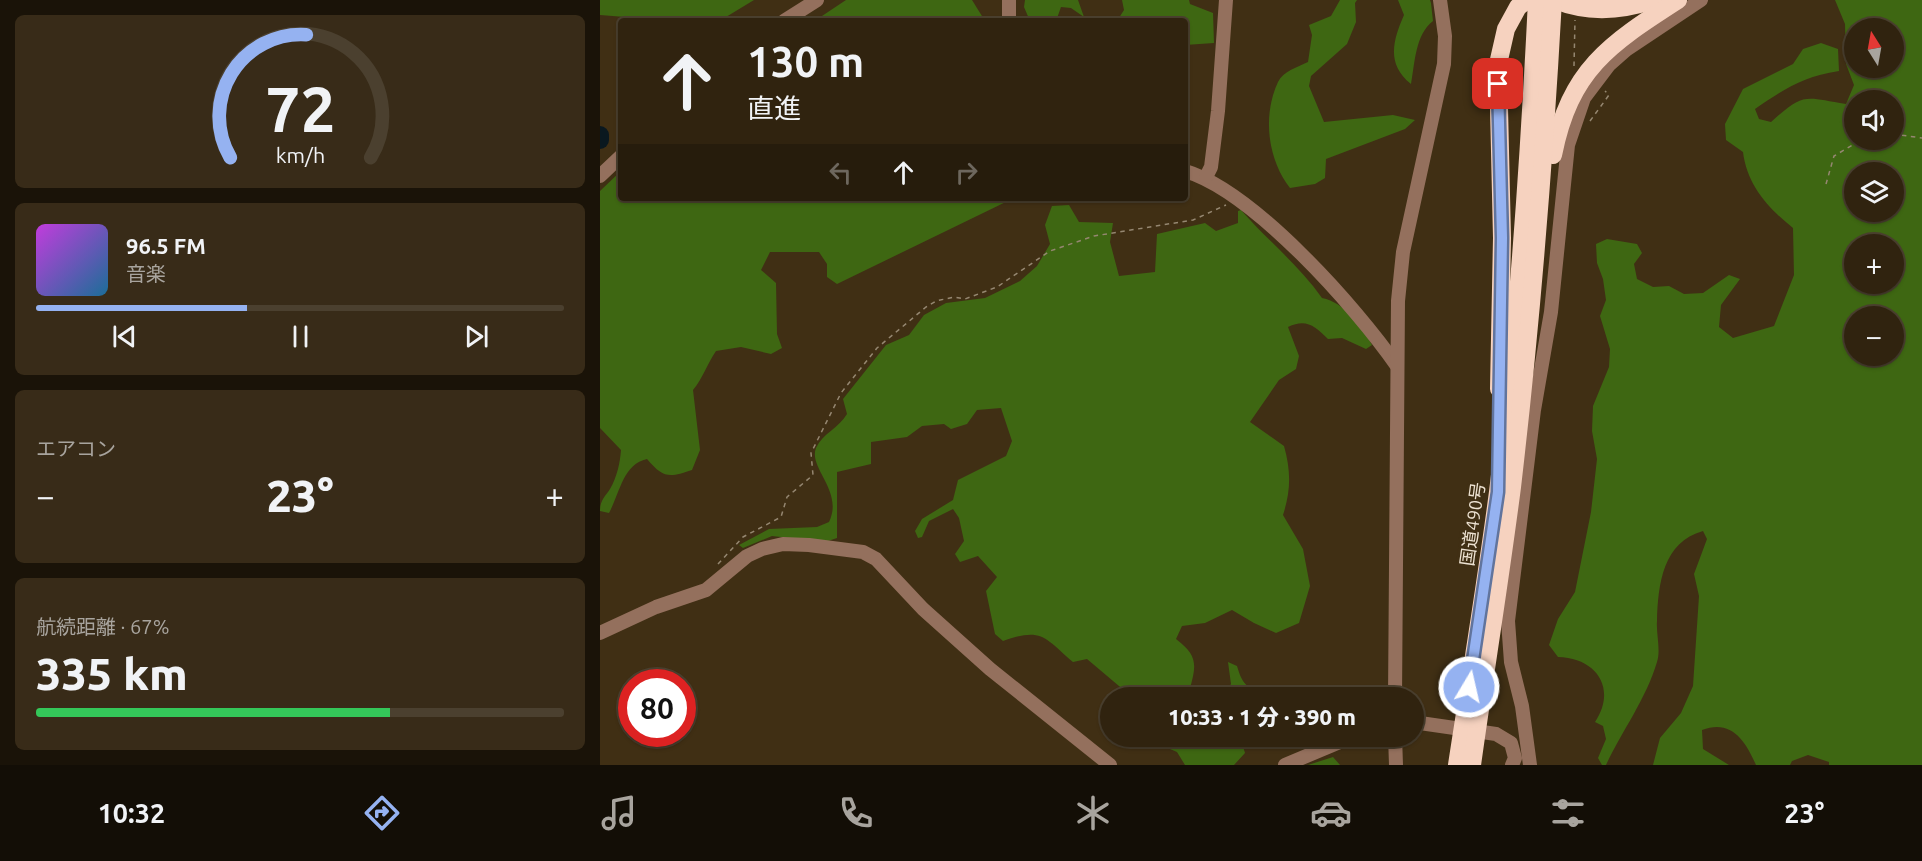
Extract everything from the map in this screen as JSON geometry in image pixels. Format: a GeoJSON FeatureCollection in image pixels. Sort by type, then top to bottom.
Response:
{"type":"FeatureCollection","features":[{"type":"Feature","properties":{"kind":"highway"},"geometry":{"type":"LineString","coordinates":[[1498,492],[1502,238],[1498,64],[1506,29],[1518,7],[1527,0]]}},
{"type":"Feature","properties":{"kind":"highway","name":"国道490号"},"geometry":{"type":"LineString","coordinates":[[1472,765],[1470,730],[1498,492],[1522,255],[1537,0]]}},
{"type":"Feature","properties":{"kind":"highway"},"geometry":{"type":"LineString","coordinates":[[1554,0],[1570,6],[1593,9],[1631,6],[1653,0]]}},
{"type":"Feature","properties":{"kind":"highway","name":"国道490号"},"geometry":{"type":"LineString","coordinates":[[1457,765],[1470,730],[1512,488],[1538,228],[1554,0]]}},
{"type":"Feature","properties":{"kind":"highway"},"geometry":{"type":"LineString","coordinates":[[1538,228],[1562,115],[1574,90],[1588,68],[1614,44],[1678,0]]}},
{"type":"Feature","properties":{"kind":"street"},"geometry":{"type":"LineString","coordinates":[[789,18],[817,0]]}},
{"type":"Feature","properties":{"kind":"street"},"geometry":{"type":"LineString","coordinates":[[1009,0],[1009,18]]}},
{"type":"Feature","properties":{"kind":"street"},"geometry":{"type":"LineString","coordinates":[[1206,177],[1210,167],[1218,111],[1226,0]]}},
{"type":"Feature","properties":{"kind":"street"},"geometry":{"type":"LineString","coordinates":[[1395,687],[1397,366],[1403,252],[1444,64],[1445,36],[1440,0]]}},
{"type":"Feature","properties":{"kind":"street"},"geometry":{"type":"LineString","coordinates":[[1530,765],[1523,714],[1511,662],[1508,621],[1534,410],[1551,312],[1568,145],[1584,98],[1609,65],[1641,39],[1701,0]]}},
{"type":"Feature","properties":{"kind":"street"},"geometry":{"type":"LineString","coordinates":[[600,176],[618,159]]}},
{"type":"Feature","properties":{"kind":"street"},"geometry":{"type":"LineString","coordinates":[[1188,172],[1206,177],[1237,198],[1349,304],[1397,366]]}},
{"type":"Feature","properties":{"kind":"street"},"geometry":{"type":"LineString","coordinates":[[600,633],[656,607],[706,590],[747,556],[762,549],[783,544],[800,544],[863,552],[876,559],[923,609],[990,669],[1110,765]]}},
{"type":"Feature","properties":{"kind":"street"},"geometry":{"type":"LineString","coordinates":[[1424,724],[1496,734],[1510,743],[1515,758],[1512,765]]}},
{"type":"Feature","properties":{"kind":"street"},"geometry":{"type":"LineString","coordinates":[[1285,765],[1328,747]]}},
{"type":"Feature","properties":{"kind":"street"},"geometry":{"type":"LineString","coordinates":[[1395,747],[1396,765]]}},
{"type":"Feature","properties":{"kind":"path"},"geometry":{"type":"LineString","coordinates":[[1574,40],[1574,67]]}},
{"type":"Feature","properties":{"kind":"path"},"geometry":{"type":"LineString","coordinates":[[1514,57],[1517,101]]}},
{"type":"Feature","properties":{"kind":"path"},"geometry":{"type":"LineString","coordinates":[[1904,136],[1922,138]]}},
{"type":"Feature","properties":{"kind":"path"},"geometry":{"type":"LineString","coordinates":[[1826,184],[1834,156],[1844,150]]}},
{"type":"Feature","properties":{"kind":"path"},"geometry":{"type":"LineString","coordinates":[[714,567],[743,537],[782,517],[787,497],[813,475],[811,453],[841,393],[877,348],[926,307],[936,301],[954,297],[965,299],[998,287],[1050,251],[1114,231],[1149,230],[1193,220],[1224,207],[1237,198]]}},
{"type":"Feature","properties":{"kind":"green space"},"geometry":{"type":"Polygon","coordinates":[[[600,0],[754,0],[726,18],[627,18],[600,15],[600,0]]]}},
{"type":"Feature","properties":{"kind":"green space"},"geometry":{"type":"Polygon","coordinates":[[[846,0],[972,0],[983,18],[824,18],[822,16],[846,0]]]}},
{"type":"Feature","properties":{"kind":"green space"},"geometry":{"type":"Polygon","coordinates":[[[1025,0],[1078,0],[1084,17],[1071,8],[1061,7],[1057,18],[1029,18],[1024,7],[1025,0]]]}},
{"type":"Feature","properties":{"kind":"green space"},"geometry":{"type":"Polygon","coordinates":[[[1122,0],[1189,0],[1190,4],[1213,13],[1214,43],[1188,45],[1188,18],[1119,18],[1124,10],[1122,0]]]}},
{"type":"Feature","properties":{"kind":"green space"},"geometry":{"type":"Polygon","coordinates":[[[1340,0],[1357,0],[1355,3],[1356,22],[1347,44],[1311,76],[1309,86],[1324,122],[1393,115],[1415,120],[1405,129],[1326,159],[1325,178],[1315,184],[1290,188],[1272,151],[1269,123],[1273,95],[1283,75],[1308,62],[1312,35],[1309,25],[1331,16],[1340,0]]]}},
{"type":"Feature","properties":{"kind":"green space"},"geometry":{"type":"Polygon","coordinates":[[[1398,0],[1430,0],[1431,3],[1433,21],[1419,42],[1411,84],[1403,76],[1395,60],[1395,43],[1404,15],[1398,0]]]}},
{"type":"Feature","properties":{"kind":"green space"},"geometry":{"type":"Polygon","coordinates":[[[1835,0],[1922,0],[1922,765],[1829,765],[1829,762],[1808,755],[1792,761],[1790,765],[1756,765],[1747,747],[1736,734],[1721,727],[1712,727],[1702,730],[1703,749],[1729,765],[1653,765],[1660,738],[1681,713],[1693,686],[1699,596],[1694,574],[1707,539],[1703,531],[1679,544],[1665,566],[1659,593],[1657,662],[1640,702],[1606,765],[1602,765],[1598,758],[1606,739],[1603,726],[1595,722],[1604,698],[1603,687],[1593,669],[1572,659],[1558,657],[1549,645],[1558,619],[1575,592],[1591,512],[1597,459],[1592,431],[1593,406],[1609,367],[1610,349],[1600,316],[1606,300],[1603,279],[1597,263],[1596,244],[1607,239],[1637,244],[1642,253],[1634,264],[1637,279],[1653,287],[1669,286],[1684,294],[1703,293],[1729,275],[1740,279],[1721,305],[1719,327],[1733,338],[1774,326],[1794,275],[1793,228],[1760,195],[1749,175],[1743,152],[1726,140],[1725,124],[1743,89],[1793,64],[1803,49],[1821,43],[1838,49],[1839,71],[1804,80],[1785,89],[1755,109],[1759,119],[1771,122],[1798,101],[1805,99],[1844,104],[1844,150],[1904,150],[1904,90],[1852,90],[1854,85],[1851,78],[1904,78],[1904,18],[1844,18],[1844,22],[1835,0]]]}},
{"type":"Feature","properties":{"kind":"green space"},"geometry":{"type":"Polygon","coordinates":[[[618,174],[618,201],[1008,201],[837,284],[827,277],[827,264],[819,252],[770,252],[761,270],[776,283],[777,334],[782,348],[771,354],[741,347],[716,351],[693,390],[700,450],[692,470],[667,475],[647,459],[639,462],[627,473],[609,513],[600,511],[600,507],[615,480],[621,450],[600,428],[600,191],[618,174]]]}},
{"type":"Feature","properties":{"kind":"green space"},"geometry":{"type":"Polygon","coordinates":[[[1069,205],[1079,222],[1113,223],[1110,242],[1119,276],[1155,272],[1157,234],[1205,223],[1216,231],[1238,223],[1238,211],[1241,210],[1322,298],[1338,304],[1351,316],[1372,345],[1366,349],[1342,338],[1328,339],[1319,330],[1305,323],[1288,327],[1299,356],[1296,369],[1279,380],[1250,422],[1284,446],[1289,472],[1289,489],[1283,515],[1303,549],[1310,586],[1299,623],[1276,633],[1232,610],[1205,623],[1182,626],[1176,639],[1188,650],[1194,660],[1190,687],[1120,687],[1087,659],[1073,662],[1042,637],[1026,635],[1003,641],[995,634],[986,591],[997,577],[978,556],[960,562],[955,554],[964,541],[959,518],[953,509],[929,521],[922,537],[918,538],[915,531],[922,519],[953,500],[958,480],[1006,456],[1012,441],[1001,408],[977,410],[967,424],[951,429],[944,424],[922,426],[907,437],[871,442],[871,464],[837,472],[837,538],[825,542],[772,536],[743,548],[739,545],[769,529],[817,527],[829,522],[832,500],[815,456],[819,443],[847,414],[843,399],[886,345],[909,335],[924,315],[946,303],[985,298],[1020,281],[1037,266],[1050,244],[1045,225],[1052,206],[1069,205]]]}},
{"type":"Feature","properties":{"kind":"green space"},"geometry":{"type":"Polygon","coordinates":[[[1228,662],[1237,666],[1241,677],[1250,687],[1229,687],[1231,684],[1228,662]]]}},
{"type":"Feature","properties":{"kind":"green space"},"geometry":{"type":"Polygon","coordinates":[[[1165,747],[1243,747],[1245,753],[1234,765],[1185,765],[1177,752],[1165,747]]]}},
{"type":"Feature","properties":{"kind":"green space"},"geometry":{"type":"Polygon","coordinates":[[[1333,757],[1340,765],[1308,765],[1333,757]]]}},
{"type":"Feature","properties":{"kind":"waterway"},"geometry":{"type":"LineString","coordinates":[[600,135],[600,140]]}},
{"type":"Feature","properties":{"kind":"route"},"geometry":{"type":"LineString","coordinates":[[1469,687],[1498,492],[1502,238],[1498,84]]}}]}
